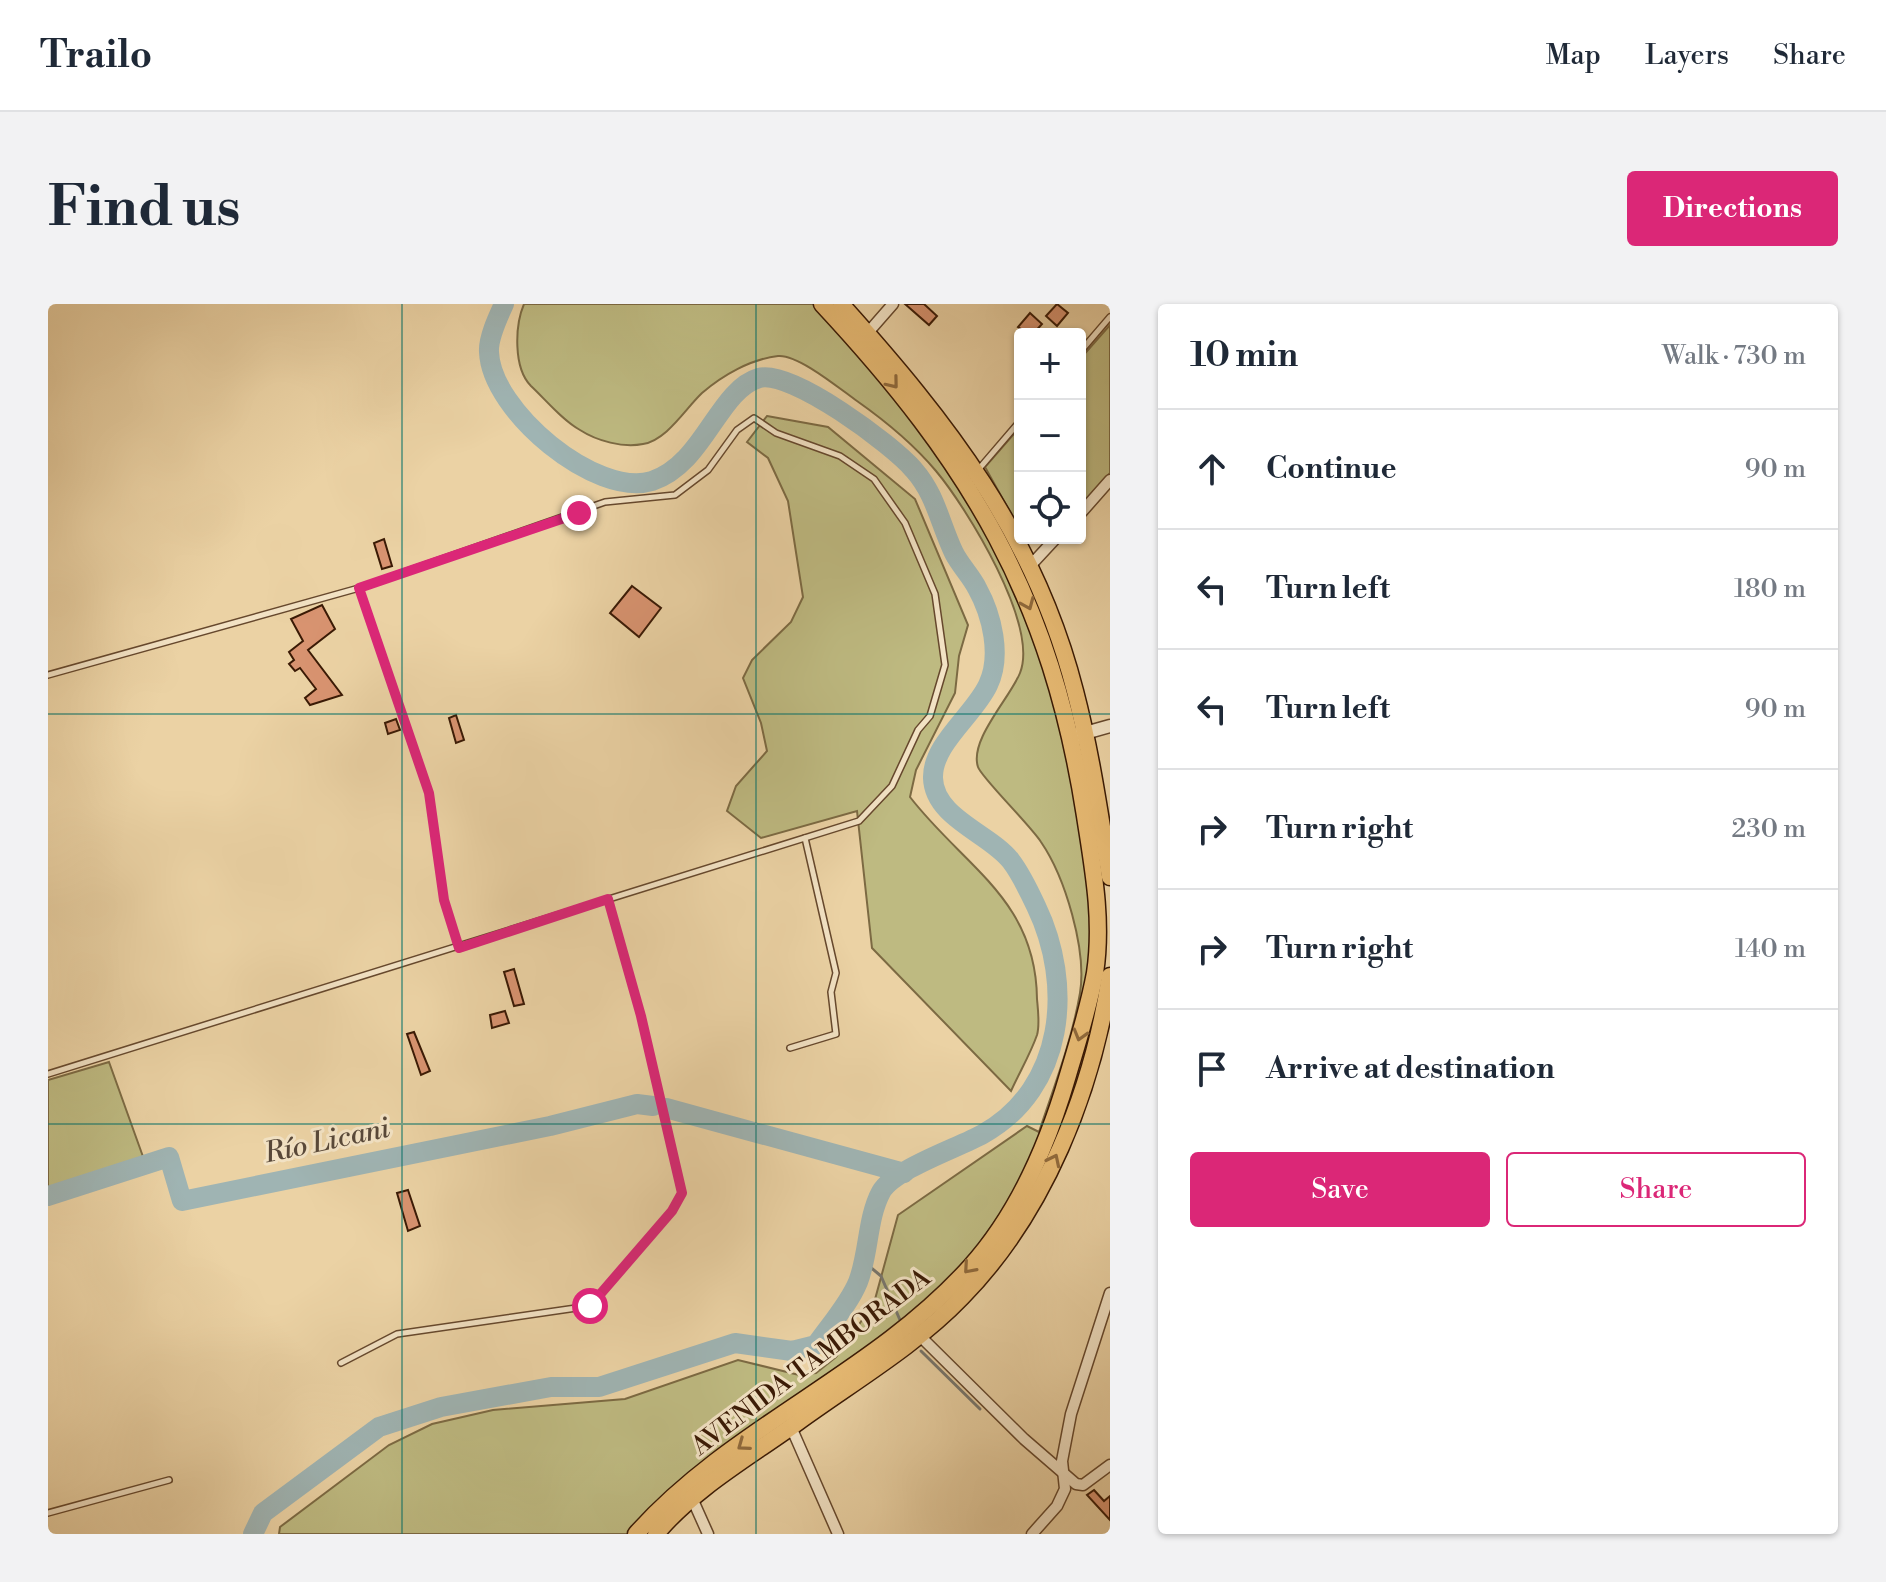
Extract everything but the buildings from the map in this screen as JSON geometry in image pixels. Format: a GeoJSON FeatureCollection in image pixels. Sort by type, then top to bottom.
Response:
{"type":"FeatureCollection","features":[{"type":"Feature","properties":{"kind":"main road","name":"AVENIDA TAMBORADA"},"geometry":{"type":"LineString","coordinates":[[822,304],[863,338],[932,407],[977,471],[1030,566],[1064,654],[1078,735],[1110,877]]}},
{"type":"Feature","properties":{"kind":"main road","name":"AVENIDA TAMBORADA"},"geometry":{"type":"LineString","coordinates":[[636,1534],[934,1305],[974,1263],[1029,1180],[1061,1101],[1095,972],[1098,912],[1078,735],[1045,646],[987,517],[940,442],[841,304]]}},
{"type":"Feature","properties":{"kind":"main road","name":"AVENIDA TAMBORADA"},"geometry":{"type":"LineString","coordinates":[[656,1534],[689,1492],[791,1427],[919,1335],[961,1298],[990,1266],[1041,1187],[1077,1106],[1108,1005],[1110,976]]}},
{"type":"Feature","properties":{"kind":"street"},"geometry":{"type":"LineString","coordinates":[[863,338],[893,304]]}},
{"type":"Feature","properties":{"kind":"street"},"geometry":{"type":"LineString","coordinates":[[1086,507],[1110,480]]}},
{"type":"Feature","properties":{"kind":"street"},"geometry":{"type":"LineString","coordinates":[[1030,566],[1050,544]]}},
{"type":"Feature","properties":{"kind":"street"},"geometry":{"type":"LineString","coordinates":[[1078,735],[1110,726]]}},
{"type":"Feature","properties":{"kind":"street"},"geometry":{"type":"LineString","coordinates":[[1032,1534],[1057,1506],[1065,1489],[1062,1461],[1071,1414],[1110,1293]]}},
{"type":"Feature","properties":{"kind":"street"},"geometry":{"type":"LineString","coordinates":[[919,1335],[1076,1484],[1083,1485],[1110,1465]]}},
{"type":"Feature","properties":{"kind":"street"},"geometry":{"type":"LineString","coordinates":[[791,1427],[838,1534]]}},
{"type":"Feature","properties":{"kind":"street"},"geometry":{"type":"LineString","coordinates":[[689,1492],[708,1534]]}},
{"type":"Feature","properties":{"kind":"lane"},"geometry":{"type":"LineString","coordinates":[[1086,345],[1110,317]]}},
{"type":"Feature","properties":{"kind":"lane"},"geometry":{"type":"LineString","coordinates":[[48,675],[359,588],[605,502],[675,495],[708,470],[737,430],[754,418],[776,433],[840,456],[874,479],[905,523],[935,594],[945,665],[930,716],[918,730],[892,786],[859,821],[48,1074]]}},
{"type":"Feature","properties":{"kind":"lane"},"geometry":{"type":"LineString","coordinates":[[977,471],[1014,428]]}},
{"type":"Feature","properties":{"kind":"lane"},"geometry":{"type":"LineString","coordinates":[[359,588],[429,793],[444,900],[459,948]]}},
{"type":"Feature","properties":{"kind":"lane"},"geometry":{"type":"LineString","coordinates":[[790,1048],[836,1034],[831,992],[836,973],[805,838]]}},
{"type":"Feature","properties":{"kind":"lane"},"geometry":{"type":"LineString","coordinates":[[341,1363],[397,1334],[590,1306],[672,1211],[682,1193],[641,1016],[608,899]]}},
{"type":"Feature","properties":{"kind":"lane"},"geometry":{"type":"LineString","coordinates":[[48,1513],[169,1480]]}},
{"type":"Feature","properties":{"kind":"shaded area"},"geometry":{"type":"Polygon","coordinates":[[[524,304],[813,304],[883,380],[972,502],[1021,600],[1055,699],[1077,809],[1090,904],[1090,971],[1056,1101],[1016,1192],[966,1262],[902,1323],[685,1478],[653,1506],[629,1534],[279,1534],[280,1527],[389,1445],[432,1424],[493,1410],[625,1399],[738,1360],[799,1375],[816,1373],[836,1357],[874,1303],[898,1215],[1027,1126],[1039,1132],[1077,1011],[1080,956],[1072,914],[1058,874],[1041,842],[978,767],[979,744],[1020,673],[1023,652],[1019,626],[997,568],[965,511],[936,471],[888,425],[830,381],[796,360],[778,356],[748,364],[719,380],[702,393],[668,430],[652,441],[627,445],[594,437],[567,421],[525,378],[517,346],[524,304]]]}},
{"type":"Feature","properties":{"kind":"shaded area"},"geometry":{"type":"Polygon","coordinates":[[[1110,325],[1110,473],[1086,500],[1086,400],[1086,352],[1110,325]]]}},
{"type":"Feature","properties":{"kind":"shaded area"},"geometry":{"type":"Polygon","coordinates":[[[767,416],[828,427],[915,499],[968,625],[959,656],[955,693],[916,770],[910,797],[993,887],[1011,910],[1024,935],[1033,964],[1038,1027],[1011,1091],[872,948],[857,811],[761,838],[727,811],[736,786],[767,751],[761,723],[743,678],[752,660],[791,622],[803,597],[788,501],[768,458],[747,442],[767,416]]]}},
{"type":"Feature","properties":{"kind":"shaded area"},"geometry":{"type":"Polygon","coordinates":[[[1014,434],[1014,519],[985,467],[1014,434]]]}},
{"type":"Feature","properties":{"kind":"shaded area"},"geometry":{"type":"Polygon","coordinates":[[[109,1062],[146,1165],[48,1196],[48,1080],[109,1062]]]}},
{"type":"Feature","properties":{"kind":"waterway"},"geometry":{"type":"LineString","coordinates":[[253,1534],[263,1513],[379,1427],[441,1407],[551,1387],[599,1387],[735,1343],[792,1351],[816,1345],[858,1282],[873,1213],[881,1192],[899,1175],[983,1134],[1010,1114],[1031,1090],[1046,1062],[1054,1032],[1058,1001],[1055,968],[1048,937],[1028,889],[1002,851],[953,815],[936,792],[933,778],[939,753],[988,685],[995,649],[991,623],[982,599],[954,553],[933,500],[914,470],[903,458],[841,411],[794,385],[774,378],[759,378],[732,397],[698,444],[670,472],[652,481],[629,483],[603,476],[576,463],[550,445],[507,399],[494,375],[489,352],[492,334],[504,304]]}},
{"type":"Feature","properties":{"kind":"waterway","name":"Río Licani"},"geometry":{"type":"LineString","coordinates":[[48,1196],[169,1157],[182,1201],[550,1126],[637,1104],[653,1106]]}},
{"type":"Feature","properties":{"kind":"waterway","name":"Río Licani"},"geometry":{"type":"LineString","coordinates":[[666,1108],[904,1173]]}},
{"type":"Feature","properties":{"kind":"waterway"},"geometry":{"type":"LineString","coordinates":[[863,1261],[881,1276],[900,1320]]}},
{"type":"Feature","properties":{"kind":"waterway"},"geometry":{"type":"LineString","coordinates":[[921,1351],[980,1409]]}},
{"type":"Feature","properties":{"kind":"route"},"geometry":{"type":"LineString","coordinates":[[579,513],[359,588],[429,793],[444,900],[459,948],[608,899],[641,1016],[682,1193],[672,1211],[590,1306]]}}]}
